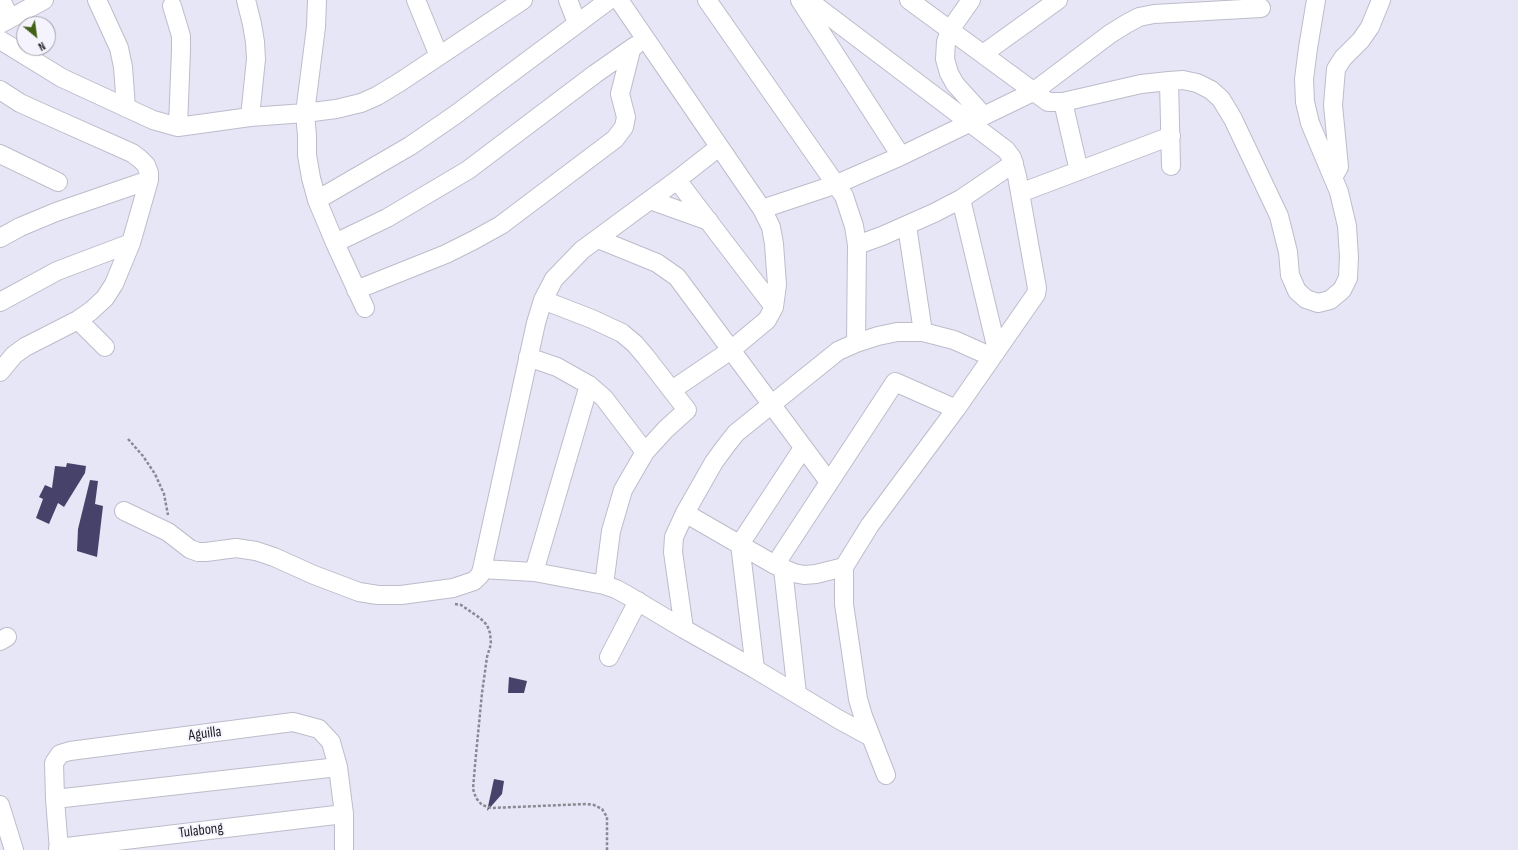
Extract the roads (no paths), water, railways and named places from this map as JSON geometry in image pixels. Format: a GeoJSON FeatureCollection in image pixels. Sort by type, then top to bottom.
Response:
{"type":"FeatureCollection","features":[{"type":"Feature","properties":{"kind":"street"},"geometry":{"type":"LineString","coordinates":[[1,0],[5,21],[44,0]]}},
{"type":"Feature","properties":{"kind":"street"},"geometry":{"type":"LineString","coordinates":[[96,0],[119,48],[123,66],[126,108]]}},
{"type":"Feature","properties":{"kind":"street"},"geometry":{"type":"LineString","coordinates":[[246,0],[252,24],[256,59],[250,118]]}},
{"type":"Feature","properties":{"kind":"street"},"geometry":{"type":"LineString","coordinates":[[317,0],[315,34],[305,113],[308,136],[307,155],[310,178],[317,200],[335,244],[365,308]]}},
{"type":"Feature","properties":{"kind":"street"},"geometry":{"type":"LineString","coordinates":[[416,0],[439,56]]}},
{"type":"Feature","properties":{"kind":"street"},"geometry":{"type":"LineString","coordinates":[[0,40],[62,78],[153,120],[178,126],[305,113],[361,103],[377,96],[439,56],[495,8],[523,0]]}},
{"type":"Feature","properties":{"kind":"street"},"geometry":{"type":"LineString","coordinates":[[568,0],[577,23]]}},
{"type":"Feature","properties":{"kind":"street"},"geometry":{"type":"LineString","coordinates":[[317,200],[410,146],[455,115],[609,0]]}},
{"type":"Feature","properties":{"kind":"street"},"geometry":{"type":"LineString","coordinates":[[619,0],[762,209],[771,227],[774,244],[777,285],[774,307],[767,320],[731,350],[672,390]]}},
{"type":"Feature","properties":{"kind":"street"},"geometry":{"type":"LineString","coordinates":[[707,0],[844,196],[854,226],[857,245],[856,342]]}},
{"type":"Feature","properties":{"kind":"street"},"geometry":{"type":"LineString","coordinates":[[800,0],[901,156]]}},
{"type":"Feature","properties":{"kind":"street"},"geometry":{"type":"LineString","coordinates":[[808,0],[976,119],[1006,150],[1014,163],[1037,288],[1036,294],[956,409],[870,525],[844,567],[844,604],[858,698],[886,775]]}},
{"type":"Feature","properties":{"kind":"street"},"geometry":{"type":"LineString","coordinates":[[909,0],[1048,102],[1063,102],[1140,84],[1169,80],[1183,80],[1197,83],[1211,90],[1221,99],[1233,119],[1279,216],[1288,252],[1290,275],[1297,291],[1306,299],[1318,303],[1330,300],[1342,290],[1348,278],[1350,257],[1347,226],[1339,192],[1310,123],[1305,102],[1304,79],[1316,0]]}},
{"type":"Feature","properties":{"kind":"street"},"geometry":{"type":"LineString","coordinates":[[970,0],[950,30],[946,42],[945,59],[949,73],[976,119]]}},
{"type":"Feature","properties":{"kind":"street"},"geometry":{"type":"LineString","coordinates":[[982,54],[1058,0]]}},
{"type":"Feature","properties":{"kind":"street"},"geometry":{"type":"LineString","coordinates":[[1333,177],[1339,167],[1333,105],[1336,69],[1343,58],[1361,40],[1370,27],[1381,0]]}},
{"type":"Feature","properties":{"kind":"street"},"geometry":{"type":"LineString","coordinates":[[172,6],[181,36],[182,50],[178,126]]}},
{"type":"Feature","properties":{"kind":"street"},"geometry":{"type":"LineString","coordinates":[[762,209],[837,184],[901,156],[1033,92],[1110,34],[1140,17],[1154,14],[1261,8]]}},
{"type":"Feature","properties":{"kind":"street"},"geometry":{"type":"LineString","coordinates":[[335,244],[388,218],[468,170],[595,74],[645,39]]}},
{"type":"Feature","properties":{"kind":"street"},"geometry":{"type":"LineString","coordinates":[[356,290],[446,254],[501,225],[615,139],[624,127],[626,117],[620,94],[630,50]]}},
{"type":"Feature","properties":{"kind":"street"},"geometry":{"type":"LineString","coordinates":[[1169,80],[1171,136],[1170,166]]}},
{"type":"Feature","properties":{"kind":"street"},"geometry":{"type":"LineString","coordinates":[[0,90],[20,103],[132,153],[146,165],[149,173],[149,180],[131,243],[114,284],[105,298],[91,311],[78,320],[25,347],[14,355],[0,372]]}},
{"type":"Feature","properties":{"kind":"street"},"geometry":{"type":"LineString","coordinates":[[1063,102],[1079,171]]}},
{"type":"Feature","properties":{"kind":"street"},"geometry":{"type":"LineString","coordinates":[[1020,193],[1171,136]]}},
{"type":"Feature","properties":{"kind":"street"},"geometry":{"type":"LineString","coordinates":[[124,511],[168,532],[198,552],[236,548],[256,551],[274,556],[359,592],[378,595],[401,595],[436,591],[464,585],[474,581],[480,575],[482,569],[536,323],[543,300],[554,279],[582,250],[719,147]]}},
{"type":"Feature","properties":{"kind":"street"},"geometry":{"type":"LineString","coordinates":[[0,154],[58,182]]}},
{"type":"Feature","properties":{"kind":"street"},"geometry":{"type":"LineString","coordinates":[[857,245],[907,226],[961,198],[1014,163]]}},
{"type":"Feature","properties":{"kind":"street"},"geometry":{"type":"LineString","coordinates":[[0,238],[20,227],[56,212],[149,180]]}},
{"type":"Feature","properties":{"kind":"street"},"geometry":{"type":"LineString","coordinates":[[677,180],[774,307]]}},
{"type":"Feature","properties":{"kind":"street"},"geometry":{"type":"LineString","coordinates":[[961,198],[994,353]]}},
{"type":"Feature","properties":{"kind":"street"},"geometry":{"type":"LineString","coordinates":[[650,200],[709,221]]}},
{"type":"Feature","properties":{"kind":"street"},"geometry":{"type":"LineString","coordinates":[[0,221],[20,227]]}},
{"type":"Feature","properties":{"kind":"street"},"geometry":{"type":"LineString","coordinates":[[907,226],[923,332]]}},
{"type":"Feature","properties":{"kind":"street"},"geometry":{"type":"LineString","coordinates":[[598,239],[657,263],[669,270],[686,288],[829,482]]}},
{"type":"Feature","properties":{"kind":"street"},"geometry":{"type":"LineString","coordinates":[[0,302],[57,271],[131,243]]}},
{"type":"Feature","properties":{"kind":"street"},"geometry":{"type":"LineString","coordinates":[[543,300],[592,319],[622,333],[646,357],[687,410],[666,429],[645,452],[623,490],[611,531],[604,585]]}},
{"type":"Feature","properties":{"kind":"street"},"geometry":{"type":"LineString","coordinates":[[78,320],[105,347]]}},
{"type":"Feature","properties":{"kind":"street"},"geometry":{"type":"LineString","coordinates":[[684,629],[673,552],[674,537],[685,513],[724,447],[736,433],[838,351],[856,342],[897,332],[923,332],[994,353]]}},
{"type":"Feature","properties":{"kind":"street"},"geometry":{"type":"LineString","coordinates":[[528,357],[557,367],[589,384],[604,398],[645,452]]}},
{"type":"Feature","properties":{"kind":"street"},"geometry":{"type":"LineString","coordinates":[[797,694],[779,567],[829,482],[895,382],[956,409]]}},
{"type":"Feature","properties":{"kind":"street"},"geometry":{"type":"LineString","coordinates":[[534,572],[589,384]]}},
{"type":"Feature","properties":{"kind":"street"},"geometry":{"type":"LineString","coordinates":[[755,669],[740,544],[803,448]]}},
{"type":"Feature","properties":{"kind":"street"},"geometry":{"type":"LineString","coordinates":[[685,513],[779,567],[794,573],[804,575],[816,574],[844,567]]}},
{"type":"Feature","properties":{"kind":"street"},"geometry":{"type":"LineString","coordinates":[[482,569],[534,572],[604,585],[638,601],[871,737]]}},
{"type":"Feature","properties":{"kind":"street"},"geometry":{"type":"LineString","coordinates":[[609,657],[638,601]]}},
{"type":"Feature","properties":{"kind":"street","name":"Aguilla"},"geometry":{"type":"LineString","coordinates":[[59,849],[54,763],[60,754],[70,751],[293,722],[319,729],[331,742],[338,767],[344,814],[344,850]]}},
{"type":"Feature","properties":{"kind":"street"},"geometry":{"type":"LineString","coordinates":[[55,799],[338,767]]}},
{"type":"Feature","properties":{"kind":"street"},"geometry":{"type":"LineString","coordinates":[[0,804],[14,850]]}},
{"type":"Feature","properties":{"kind":"street","name":"Tulabong"},"geometry":{"type":"LineString","coordinates":[[59,849],[344,814]]}}]}
